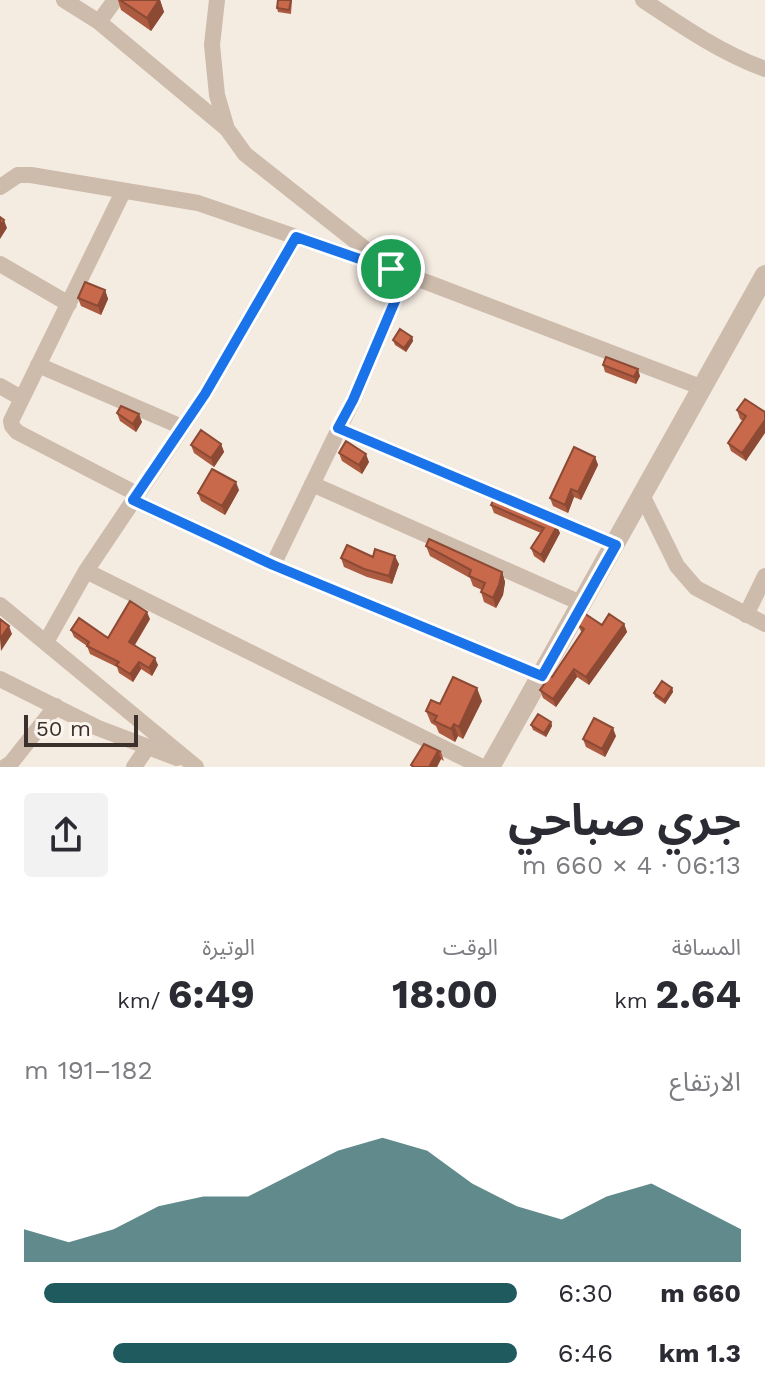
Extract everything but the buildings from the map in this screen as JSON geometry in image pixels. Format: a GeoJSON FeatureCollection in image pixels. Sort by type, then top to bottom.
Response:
{"type":"FeatureCollection","features":[{"type":"Feature","properties":{"kind":"street"},"geometry":{"type":"LineString","coordinates":[[64,0],[99,22],[227,129],[245,154],[399,272]]}},
{"type":"Feature","properties":{"kind":"street"},"geometry":{"type":"LineString","coordinates":[[99,22],[115,0]]}},
{"type":"Feature","properties":{"kind":"street"},"geometry":{"type":"LineString","coordinates":[[217,0],[212,45],[217,95],[227,129]]}},
{"type":"Feature","properties":{"kind":"street"},"geometry":{"type":"LineString","coordinates":[[643,0],[701,38],[765,69]]}},
{"type":"Feature","properties":{"kind":"street"},"geometry":{"type":"LineString","coordinates":[[0,187],[18,175],[31,175],[198,203],[399,272],[703,388]]}},
{"type":"Feature","properties":{"kind":"street"},"geometry":{"type":"LineString","coordinates":[[123,192],[21,398],[11,421],[17,432],[135,497],[273,565],[542,676]]}},
{"type":"Feature","properties":{"kind":"street"},"geometry":{"type":"LineString","coordinates":[[46,642],[86,571],[212,381],[296,237]]}},
{"type":"Feature","properties":{"kind":"street"},"geometry":{"type":"LineString","coordinates":[[1,266],[69,304]]}},
{"type":"Feature","properties":{"kind":"street"},"geometry":{"type":"LineString","coordinates":[[273,565],[353,400],[399,272]]}},
{"type":"Feature","properties":{"kind":"street"},"geometry":{"type":"LineString","coordinates":[[490,767],[765,275]]}},
{"type":"Feature","properties":{"kind":"street"},"geometry":{"type":"LineString","coordinates":[[38,365],[182,427]]}},
{"type":"Feature","properties":{"kind":"street"},"geometry":{"type":"LineString","coordinates":[[0,386],[21,398]]}},
{"type":"Feature","properties":{"kind":"street"},"geometry":{"type":"LineString","coordinates":[[338,428],[616,545]]}},
{"type":"Feature","properties":{"kind":"street"},"geometry":{"type":"LineString","coordinates":[[312,484],[583,604]]}},
{"type":"Feature","properties":{"kind":"street"},"geometry":{"type":"LineString","coordinates":[[643,497],[677,566],[696,588],[765,624]]}},
{"type":"Feature","properties":{"kind":"street"},"geometry":{"type":"LineString","coordinates":[[86,571],[482,767]]}},
{"type":"Feature","properties":{"kind":"street"},"geometry":{"type":"LineString","coordinates":[[746,615],[765,576]]}},
{"type":"Feature","properties":{"kind":"street"},"geometry":{"type":"LineString","coordinates":[[0,605],[191,764]]}},
{"type":"Feature","properties":{"kind":"street"},"geometry":{"type":"LineString","coordinates":[[0,679],[98,728],[191,764]]}},
{"type":"Feature","properties":{"kind":"street"},"geometry":{"type":"LineString","coordinates":[[5,767],[56,706]]}},
{"type":"Feature","properties":{"kind":"street"},"geometry":{"type":"LineString","coordinates":[[134,767],[147,748]]}},
{"type":"Feature","properties":{"kind":"route"},"geometry":{"type":"LineString","coordinates":[[296,237],[391,269],[406,275],[338,428],[616,545],[542,676],[273,565],[133,500],[205,394],[296,237]]}}]}
